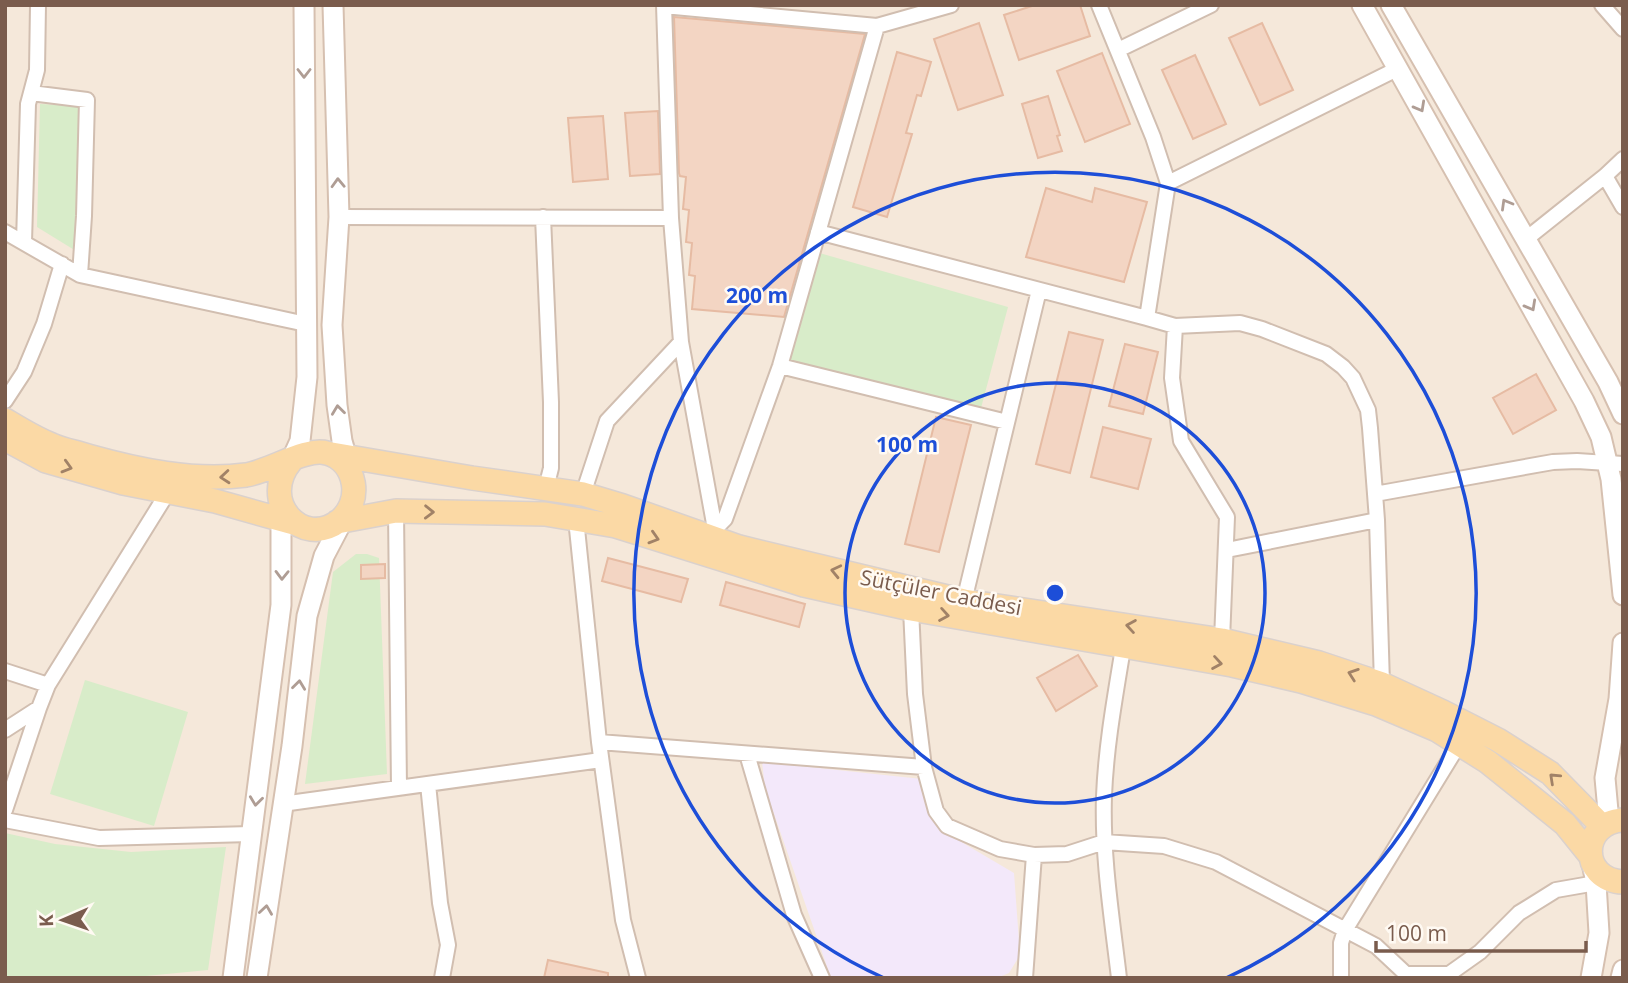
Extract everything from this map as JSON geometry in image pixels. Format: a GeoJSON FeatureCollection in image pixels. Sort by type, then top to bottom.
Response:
{"type":"FeatureCollection","features":[{"type":"Feature","properties":{"kind":"main road"},"geometry":{"type":"LineString","coordinates":[[5,419],[52,445],[127,467],[214,478],[256,473],[291,461],[302,454],[314,452],[342,462],[355,489],[353,502],[342,519],[325,528],[312,528],[288,517],[123,483],[46,461],[5,439]]}},
{"type":"Feature","properties":{"kind":"main road"},"geometry":{"type":"LineString","coordinates":[[288,517],[278,494],[283,470],[291,461]]}},
{"type":"Feature","properties":{"kind":"main road","name":"Sütçüler Caddesi"},"geometry":{"type":"LineString","coordinates":[[342,462],[583,494],[808,565],[964,601],[1222,640],[1320,663],[1382,684],[1498,740],[1550,773],[1612,823]]}},
{"type":"Feature","properties":{"kind":"main road","name":"Sütçüler Caddesi"},"geometry":{"type":"LineString","coordinates":[[342,519],[396,511],[545,514],[576,519],[616,526],[804,585],[1123,648],[1232,665],[1301,681],[1376,704],[1437,730],[1488,762],[1565,824],[1601,875],[1615,882],[1623,882]]}},
{"type":"Feature","properties":{"kind":"main road"},"geometry":{"type":"LineString","coordinates":[[1593,867],[1592,839],[1612,823]]}},
{"type":"Feature","properties":{"kind":"street"},"geometry":{"type":"LineString","coordinates":[[24,242],[28,103],[37,70],[38,5]]}},
{"type":"Feature","properties":{"kind":"street"},"geometry":{"type":"LineString","coordinates":[[291,461],[300,441],[307,377],[304,5]]}},
{"type":"Feature","properties":{"kind":"street"},"geometry":{"type":"LineString","coordinates":[[333,5],[339,217],[332,325],[342,462]]}},
{"type":"Feature","properties":{"kind":"street"},"geometry":{"type":"LineString","coordinates":[[714,534],[681,342],[671,218],[664,6],[877,26],[951,5]]}},
{"type":"Feature","properties":{"kind":"street"},"geometry":{"type":"LineString","coordinates":[[1099,5],[1153,137],[1168,183],[1147,318]]}},
{"type":"Feature","properties":{"kind":"street"},"geometry":{"type":"LineString","coordinates":[[1118,50],[1211,5]]}},
{"type":"Feature","properties":{"kind":"street"},"geometry":{"type":"LineString","coordinates":[[1362,5],[1584,401],[1615,464],[1623,595]]}},
{"type":"Feature","properties":{"kind":"street"},"geometry":{"type":"LineString","coordinates":[[1391,5],[1608,382],[1623,414]]}},
{"type":"Feature","properties":{"kind":"street"},"geometry":{"type":"LineString","coordinates":[[1602,5],[1623,29]]}},
{"type":"Feature","properties":{"kind":"street"},"geometry":{"type":"LineString","coordinates":[[714,534],[725,519],[780,366],[877,26]]}},
{"type":"Feature","properties":{"kind":"street"},"geometry":{"type":"LineString","coordinates":[[1168,183],[1399,68]]}},
{"type":"Feature","properties":{"kind":"street"},"geometry":{"type":"LineString","coordinates":[[31,93],[87,100],[80,275]]}},
{"type":"Feature","properties":{"kind":"street"},"geometry":{"type":"LineString","coordinates":[[1526,239],[1623,159]]}},
{"type":"Feature","properties":{"kind":"street"},"geometry":{"type":"LineString","coordinates":[[1605,176],[1623,207]]}},
{"type":"Feature","properties":{"kind":"street"},"geometry":{"type":"LineString","coordinates":[[305,216],[671,218]]}},
{"type":"Feature","properties":{"kind":"street"},"geometry":{"type":"LineString","coordinates":[[543,217],[551,442],[551,468],[546,488]]}},
{"type":"Feature","properties":{"kind":"street"},"geometry":{"type":"LineString","coordinates":[[5,232],[80,275],[306,324]]}},
{"type":"Feature","properties":{"kind":"street"},"geometry":{"type":"LineString","coordinates":[[818,232],[1175,326],[1240,323],[1307,344],[1343,367],[1353,378],[1368,410],[1377,520],[1382,684]]}},
{"type":"Feature","properties":{"kind":"street"},"geometry":{"type":"LineString","coordinates":[[5,401],[24,372],[44,324],[62,264]]}},
{"type":"Feature","properties":{"kind":"street"},"geometry":{"type":"LineString","coordinates":[[964,601],[1039,290]]}},
{"type":"Feature","properties":{"kind":"street"},"geometry":{"type":"LineString","coordinates":[[1175,326],[1172,378],[1181,441],[1227,517],[1222,640]]}},
{"type":"Feature","properties":{"kind":"street"},"geometry":{"type":"LineString","coordinates":[[583,494],[607,421],[681,342]]}},
{"type":"Feature","properties":{"kind":"street"},"geometry":{"type":"LineString","coordinates":[[780,366],[1007,422]]}},
{"type":"Feature","properties":{"kind":"street"},"geometry":{"type":"LineString","coordinates":[[1375,494],[1553,462],[1615,464]]}},
{"type":"Feature","properties":{"kind":"street"},"geometry":{"type":"LineString","coordinates":[[5,810],[48,685],[168,492]]}},
{"type":"Feature","properties":{"kind":"street"},"geometry":{"type":"LineString","coordinates":[[396,511],[399,788]]}},
{"type":"Feature","properties":{"kind":"street"},"geometry":{"type":"LineString","coordinates":[[233,978],[281,605],[288,517]]}},
{"type":"Feature","properties":{"kind":"street"},"geometry":{"type":"LineString","coordinates":[[257,978],[292,746],[307,616],[321,563],[342,519]]}},
{"type":"Feature","properties":{"kind":"street"},"geometry":{"type":"LineString","coordinates":[[576,519],[601,761],[623,920],[638,978]]}},
{"type":"Feature","properties":{"kind":"street"},"geometry":{"type":"LineString","coordinates":[[1227,550],[1377,520]]}},
{"type":"Feature","properties":{"kind":"street"},"geometry":{"type":"LineString","coordinates":[[911,608],[915,694],[924,767],[936,811],[947,826],[1000,849],[1034,855],[1067,854],[1104,842],[1164,846],[1216,862],[1376,946],[1406,974],[1450,974],[1480,952],[1519,913],[1593,867],[1599,933],[1591,978]]}},
{"type":"Feature","properties":{"kind":"street"},"geometry":{"type":"LineString","coordinates":[[1612,823],[1605,778],[1619,699],[1623,643]]}},
{"type":"Feature","properties":{"kind":"street"},"geometry":{"type":"LineString","coordinates":[[1119,978],[1104,842],[1104,796],[1109,740],[1123,648]]}},
{"type":"Feature","properties":{"kind":"street"},"geometry":{"type":"LineString","coordinates":[[5,671],[48,685]]}},
{"type":"Feature","properties":{"kind":"street"},"geometry":{"type":"LineString","coordinates":[[5,730],[38,708]]}},
{"type":"Feature","properties":{"kind":"street"},"geometry":{"type":"LineString","coordinates":[[599,742],[924,767]]}},
{"type":"Feature","properties":{"kind":"street"},"geometry":{"type":"LineString","coordinates":[[1341,978],[1341,943],[1345,930],[1459,744]]}},
{"type":"Feature","properties":{"kind":"street"},"geometry":{"type":"LineString","coordinates":[[747,754],[794,915],[822,978]]}},
{"type":"Feature","properties":{"kind":"street"},"geometry":{"type":"LineString","coordinates":[[282,804],[601,761]]}},
{"type":"Feature","properties":{"kind":"street"},"geometry":{"type":"LineString","coordinates":[[428,784],[440,903],[448,944],[442,978]]}},
{"type":"Feature","properties":{"kind":"street"},"geometry":{"type":"LineString","coordinates":[[5,820],[99,838],[251,834]]}},
{"type":"Feature","properties":{"kind":"street"},"geometry":{"type":"LineString","coordinates":[[1025,978],[1034,855]]}},
{"type":"Feature","properties":{"kind":"street"},"geometry":{"type":"LineString","coordinates":[[1621,978],[1623,970]]}},
{"type":"Feature","properties":{"kind":"shaded area"},"geometry":{"type":"Polygon","coordinates":[[[5,5],[1623,5],[1623,978],[5,978],[5,5]]]}},
{"type":"Feature","properties":{"kind":"shaded area"},"geometry":{"type":"Polygon","coordinates":[[[762,762],[922,779],[941,830],[1014,873],[1020,955],[1009,973],[997,978],[831,978],[765,788],[762,762]]]}},
{"type":"Feature","properties":{"kind":"green space"},"geometry":{"type":"Polygon","coordinates":[[[40,104],[83,106],[76,251],[37,227],[40,104]]]}},
{"type":"Feature","properties":{"kind":"green space"},"geometry":{"type":"Polygon","coordinates":[[[816,252],[1008,307],[981,408],[787,360],[816,252]]]}},
{"type":"Feature","properties":{"kind":"green space"},"geometry":{"type":"Polygon","coordinates":[[[356,554],[379,558],[387,774],[305,784],[333,572],[356,554]]]}},
{"type":"Feature","properties":{"kind":"green space"},"geometry":{"type":"Polygon","coordinates":[[[85,680],[188,712],[154,826],[50,794],[85,680]]]}},
{"type":"Feature","properties":{"kind":"green space"},"geometry":{"type":"Polygon","coordinates":[[[5,833],[55,844],[131,852],[226,847],[208,970],[125,978],[5,978],[5,833]]]}},
{"type":"Feature","properties":{"kind":"building"},"geometry":{"type":"Polygon","coordinates":[[[1035,5],[1080,5],[1090,36],[1019,60],[1004,15],[1035,5]]]}},
{"type":"Feature","properties":{"kind":"building"},"geometry":{"type":"Polygon","coordinates":[[[674,17],[865,34],[784,317],[692,309],[695,276],[689,275],[692,243],[686,242],[689,210],[683,209],[686,177],[680,176],[679,173],[674,17]]]}},
{"type":"Feature","properties":{"kind":"building"},"geometry":{"type":"Polygon","coordinates":[[[979,23],[1003,95],[958,110],[934,39],[979,23]]]}},
{"type":"Feature","properties":{"kind":"building"},"geometry":{"type":"Polygon","coordinates":[[[1262,23],[1293,90],[1260,105],[1229,38],[1262,23]]]}},
{"type":"Feature","properties":{"kind":"building"},"geometry":{"type":"Polygon","coordinates":[[[897,52],[931,62],[921,96],[917,95],[906,133],[912,134],[887,217],[853,207],[897,52]]]}},
{"type":"Feature","properties":{"kind":"building"},"geometry":{"type":"Polygon","coordinates":[[[1102,53],[1130,124],[1085,142],[1057,71],[1102,53]]]}},
{"type":"Feature","properties":{"kind":"building"},"geometry":{"type":"Polygon","coordinates":[[[1195,55],[1226,124],[1193,139],[1162,70],[1195,55]]]}},
{"type":"Feature","properties":{"kind":"building"},"geometry":{"type":"Polygon","coordinates":[[[1048,96],[1062,151],[1038,158],[1022,104],[1048,96]]]}},
{"type":"Feature","properties":{"kind":"building"},"geometry":{"type":"Polygon","coordinates":[[[658,111],[660,174],[630,176],[625,113],[658,111]]]}},
{"type":"Feature","properties":{"kind":"building"},"geometry":{"type":"Polygon","coordinates":[[[603,116],[608,179],[573,182],[568,118],[603,116]]]}},
{"type":"Feature","properties":{"kind":"building"},"geometry":{"type":"Polygon","coordinates":[[[1046,188],[1092,202],[1095,188],[1147,202],[1124,282],[1026,257],[1046,188]]]}},
{"type":"Feature","properties":{"kind":"building"},"geometry":{"type":"Polygon","coordinates":[[[1069,332],[1103,340],[1070,473],[1036,464],[1069,332]]]}},
{"type":"Feature","properties":{"kind":"building"},"geometry":{"type":"Polygon","coordinates":[[[1125,344],[1158,352],[1143,414],[1109,406],[1125,344]]]}},
{"type":"Feature","properties":{"kind":"building"},"geometry":{"type":"Polygon","coordinates":[[[1536,374],[1556,410],[1513,434],[1493,398],[1536,374]]]}},
{"type":"Feature","properties":{"kind":"building"},"geometry":{"type":"Polygon","coordinates":[[[936,417],[971,425],[939,552],[905,544],[936,417]]]}},
{"type":"Feature","properties":{"kind":"building"},"geometry":{"type":"Polygon","coordinates":[[[1103,427],[1151,439],[1138,489],[1091,477],[1103,427]]]}},
{"type":"Feature","properties":{"kind":"building"},"geometry":{"type":"Polygon","coordinates":[[[608,558],[688,579],[681,602],[602,581],[608,558]]]}},
{"type":"Feature","properties":{"kind":"building"},"geometry":{"type":"Polygon","coordinates":[[[385,564],[385,578],[361,579],[361,565],[385,564]]]}},
{"type":"Feature","properties":{"kind":"building"},"geometry":{"type":"Polygon","coordinates":[[[726,582],[805,604],[799,627],[720,605],[726,582]]]}},
{"type":"Feature","properties":{"kind":"building"},"geometry":{"type":"Polygon","coordinates":[[[1078,655],[1097,686],[1056,711],[1037,678],[1078,655]]]}},
{"type":"Feature","properties":{"kind":"building"},"geometry":{"type":"Polygon","coordinates":[[[548,960],[608,973],[608,978],[544,978],[548,960]]]}}]}
